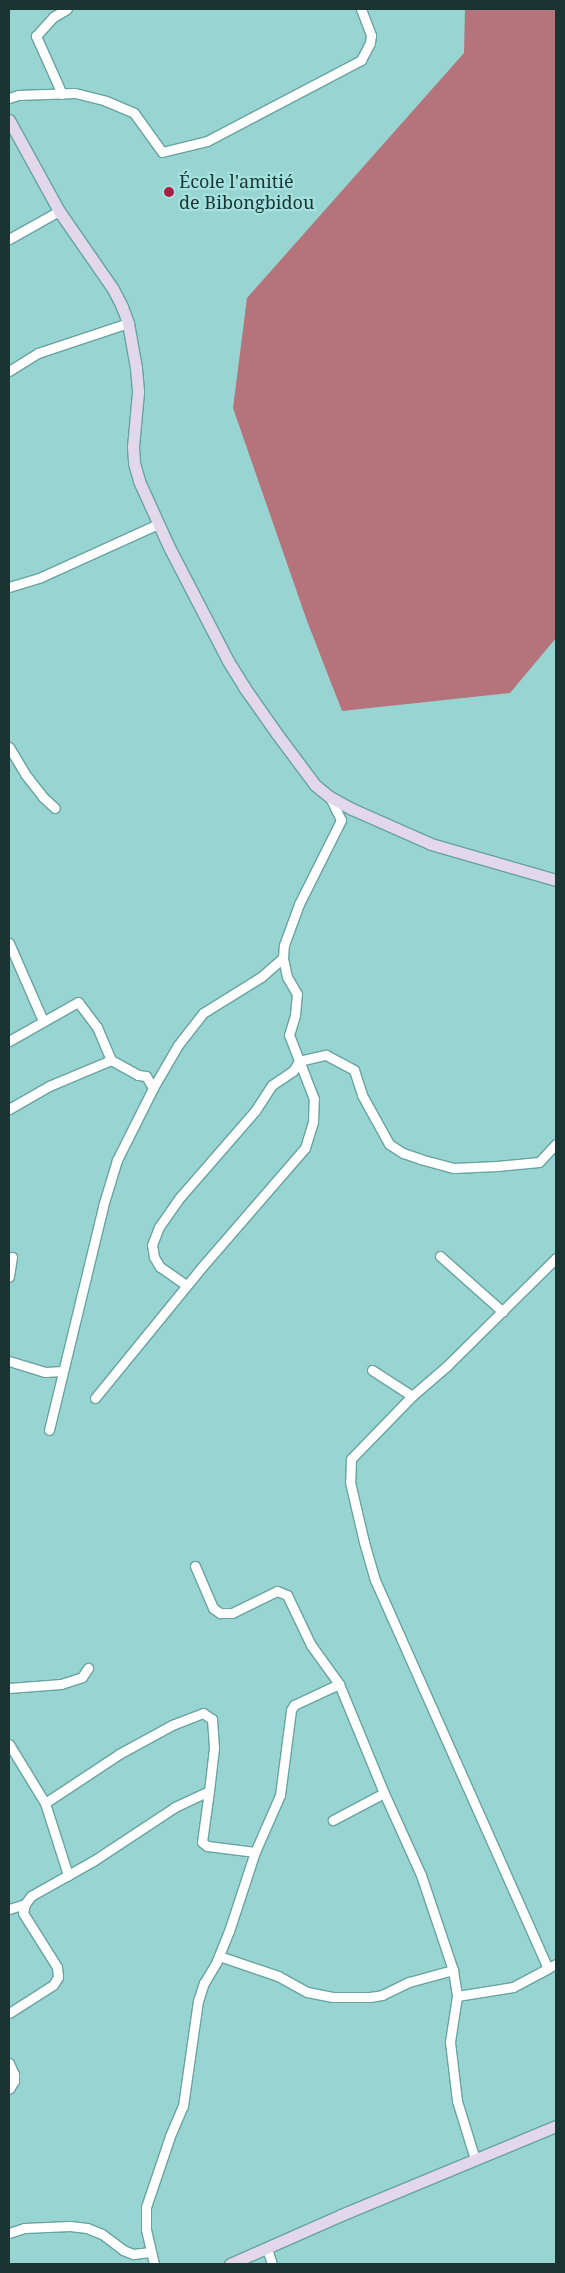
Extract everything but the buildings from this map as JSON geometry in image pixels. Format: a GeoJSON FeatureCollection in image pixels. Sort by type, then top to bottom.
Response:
{"type":"FeatureCollection","features":[{"type":"Feature","properties":{"kind":"street"},"geometry":{"type":"LineString","coordinates":[[62,94],[36,36],[53,17],[68,9]]}},
{"type":"Feature","properties":{"kind":"street"},"geometry":{"type":"LineString","coordinates":[[9,98],[18,95],[75,93],[106,101],[134,113],[162,152],[207,141],[360,60],[370,43],[371,35],[361,9]]}},
{"type":"Feature","properties":{"kind":"street"},"geometry":{"type":"LineString","coordinates":[[9,120],[58,212],[113,289],[128,323],[138,392],[134,463],[158,524],[244,687],[315,785],[330,797],[431,844],[556,880]]}},
{"type":"Feature","properties":{"kind":"street"},"geometry":{"type":"LineString","coordinates":[[9,238],[58,212]]}},
{"type":"Feature","properties":{"kind":"street"},"geometry":{"type":"LineString","coordinates":[[9,371],[38,353],[128,323]]}},
{"type":"Feature","properties":{"kind":"street"},"geometry":{"type":"LineString","coordinates":[[9,587],[39,578],[158,524]]}},
{"type":"Feature","properties":{"kind":"street"},"geometry":{"type":"LineString","coordinates":[[9,747],[31,782],[55,808]]}},
{"type":"Feature","properties":{"kind":"street"},"geometry":{"type":"LineString","coordinates":[[95,1398],[186,1285],[259,1199],[306,1148],[313,1122],[314,1099],[288,1035],[295,1015],[296,994],[287,977],[283,958],[284,945],[299,904],[341,820],[330,797]]}},
{"type":"Feature","properties":{"kind":"street"},"geometry":{"type":"LineString","coordinates":[[9,943],[43,1021]]}},
{"type":"Feature","properties":{"kind":"street"},"geometry":{"type":"LineString","coordinates":[[49,1430],[62,1370],[87,1279],[103,1206],[117,1160],[178,1045],[203,1013],[261,977],[283,958]]}},
{"type":"Feature","properties":{"kind":"street"},"geometry":{"type":"LineString","coordinates":[[9,1041],[78,1002],[97,1027],[111,1060],[138,1075],[146,1076],[154,1088]]}},
{"type":"Feature","properties":{"kind":"street"},"geometry":{"type":"LineString","coordinates":[[298,1061],[326,1055],[354,1070],[362,1095],[389,1144],[403,1153],[420,1159],[454,1168],[539,1162],[556,1144]]}},
{"type":"Feature","properties":{"kind":"street"},"geometry":{"type":"LineString","coordinates":[[9,1109],[49,1086],[111,1060]]}},
{"type":"Feature","properties":{"kind":"street"},"geometry":{"type":"LineString","coordinates":[[186,1285],[160,1267],[154,1257],[152,1245],[160,1227],[181,1196],[255,1111],[272,1085],[293,1071],[298,1061]]}},
{"type":"Feature","properties":{"kind":"street"},"geometry":{"type":"LineString","coordinates":[[440,1256],[502,1312]]}},
{"type":"Feature","properties":{"kind":"street"},"geometry":{"type":"LineString","coordinates":[[9,1258],[12,1257],[9,1277]]}},
{"type":"Feature","properties":{"kind":"street"},"geometry":{"type":"LineString","coordinates":[[458,1996],[513,1987],[552,1966],[375,1580],[350,1482],[351,1459],[412,1396],[431,1382],[556,1258]]}},
{"type":"Feature","properties":{"kind":"street"},"geometry":{"type":"LineString","coordinates":[[9,1361],[45,1372],[62,1370]]}},
{"type":"Feature","properties":{"kind":"street"},"geometry":{"type":"LineString","coordinates":[[372,1370],[412,1396]]}},
{"type":"Feature","properties":{"kind":"street"},"geometry":{"type":"LineString","coordinates":[[195,1566],[213,1608],[220,1613],[232,1613],[277,1591],[287,1595],[311,1645],[339,1684],[384,1793],[421,1875],[453,1970],[458,1996],[450,2042],[457,2101],[475,2159]]}},
{"type":"Feature","properties":{"kind":"street"},"geometry":{"type":"LineString","coordinates":[[9,1688],[61,1684],[82,1677],[88,1668]]}},
{"type":"Feature","properties":{"kind":"street"},"geometry":{"type":"LineString","coordinates":[[154,2264],[146,2229],[146,2208],[170,2136],[183,2106],[198,2001],[204,1983],[219,1956],[255,1852],[280,1795],[291,1710],[294,1705],[339,1684]]}},
{"type":"Feature","properties":{"kind":"street"},"geometry":{"type":"LineString","coordinates":[[45,1802],[119,1754],[172,1725],[202,1713],[212,1719],[214,1748],[202,1842],[207,1846],[255,1852]]}},
{"type":"Feature","properties":{"kind":"street"},"geometry":{"type":"LineString","coordinates":[[9,1744],[45,1802],[68,1875]]}},
{"type":"Feature","properties":{"kind":"street"},"geometry":{"type":"LineString","coordinates":[[9,2013],[53,1985],[58,1977],[56,1967],[23,1913],[25,1904],[31,1896],[68,1875],[175,1807],[209,1791]]}},
{"type":"Feature","properties":{"kind":"street"},"geometry":{"type":"LineString","coordinates":[[333,1820],[384,1793]]}},
{"type":"Feature","properties":{"kind":"street"},"geometry":{"type":"LineString","coordinates":[[9,1909],[25,1904]]}},
{"type":"Feature","properties":{"kind":"street"},"geometry":{"type":"LineString","coordinates":[[219,1956],[278,1976],[307,1992],[333,1997],[370,1997],[382,1995],[409,1982],[453,1970]]}},
{"type":"Feature","properties":{"kind":"street"},"geometry":{"type":"LineString","coordinates":[[9,2063],[14,2074],[14,2081],[9,2089]]}},
{"type":"Feature","properties":{"kind":"street"},"geometry":{"type":"LineString","coordinates":[[230,2264],[556,2126]]}},
{"type":"Feature","properties":{"kind":"street"},"geometry":{"type":"LineString","coordinates":[[9,2233],[24,2228],[70,2226],[87,2228],[102,2234],[123,2250],[133,2254],[150,2252]]}},
{"type":"Feature","properties":{"kind":"street"},"geometry":{"type":"LineString","coordinates":[[266,2248],[272,2264]]}},
{"type":"Feature","properties":{"kind":"shaded area"},"geometry":{"type":"Polygon","coordinates":[[[465,9],[556,9],[556,638],[510,693],[342,711],[307,621],[233,408],[247,298],[464,53],[465,9]]]}},
{"type":"Feature","properties":{"kind":"place","name":"École l'amitié de Bibongbidou"},"geometry":{"type":"Point","coordinates":[169,192]}}]}
